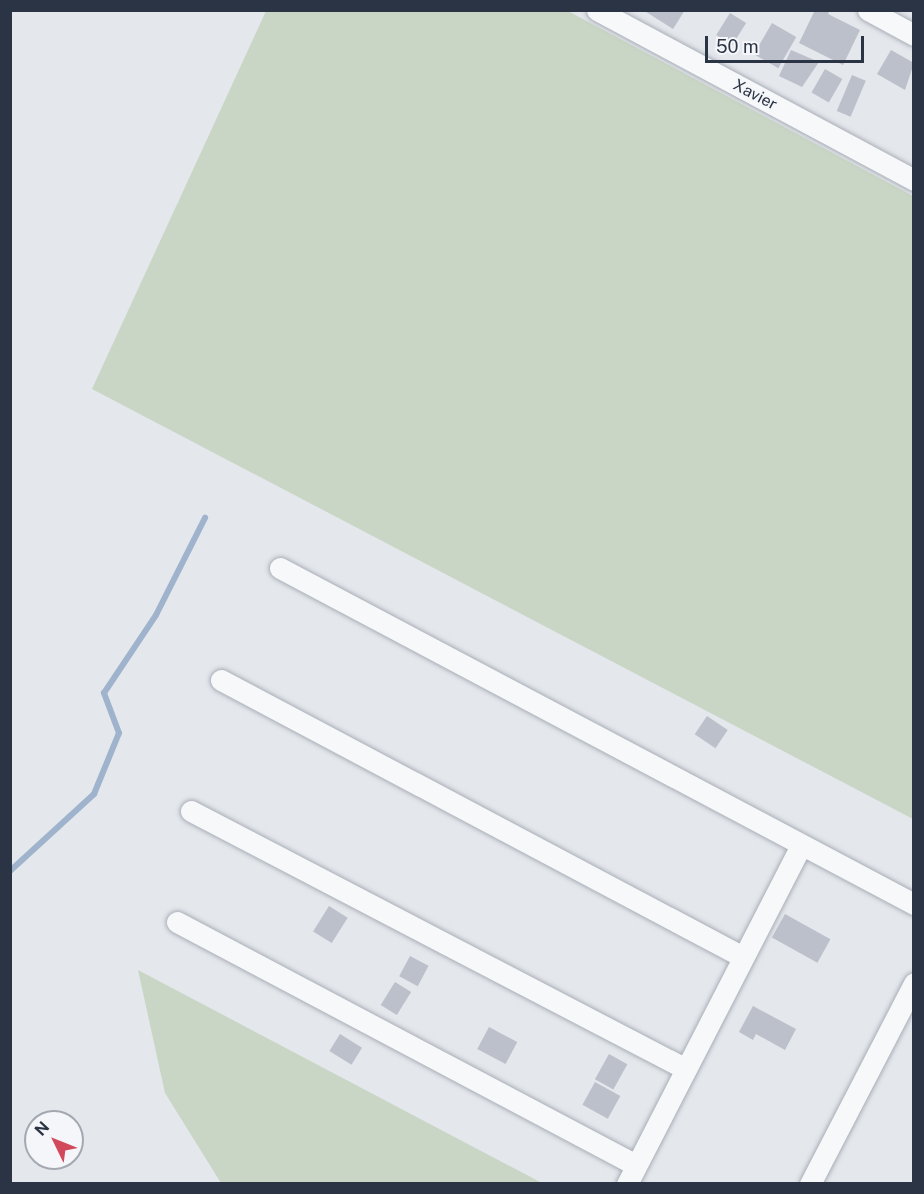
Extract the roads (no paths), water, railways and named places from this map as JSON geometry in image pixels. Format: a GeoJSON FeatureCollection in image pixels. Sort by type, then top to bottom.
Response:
{"type":"FeatureCollection","features":[{"type":"Feature","properties":{"kind":"street","name":"Xavier"},"geometry":{"type":"LineString","coordinates":[[597,10],[914,180]]}},
{"type":"Feature","properties":{"kind":"street"},"geometry":{"type":"LineString","coordinates":[[868,10],[914,35]]}},
{"type":"Feature","properties":{"kind":"street"},"geometry":{"type":"LineString","coordinates":[[280,568],[914,904]]}},
{"type":"Feature","properties":{"kind":"street"},"geometry":{"type":"LineString","coordinates":[[221,680],[743,957]]}},
{"type":"Feature","properties":{"kind":"street"},"geometry":{"type":"LineString","coordinates":[[191,811],[686,1069]]}},
{"type":"Feature","properties":{"kind":"street"},"geometry":{"type":"LineString","coordinates":[[177,922],[631,1174],[801,845]]}},
{"type":"Feature","properties":{"kind":"street"},"geometry":{"type":"LineString","coordinates":[[810,1184],[914,983]]}},
{"type":"Feature","properties":{"kind":"waterway"},"geometry":{"type":"LineString","coordinates":[[10,871],[94,794],[119,733],[104,693],[156,615],[205,518]]}}]}
